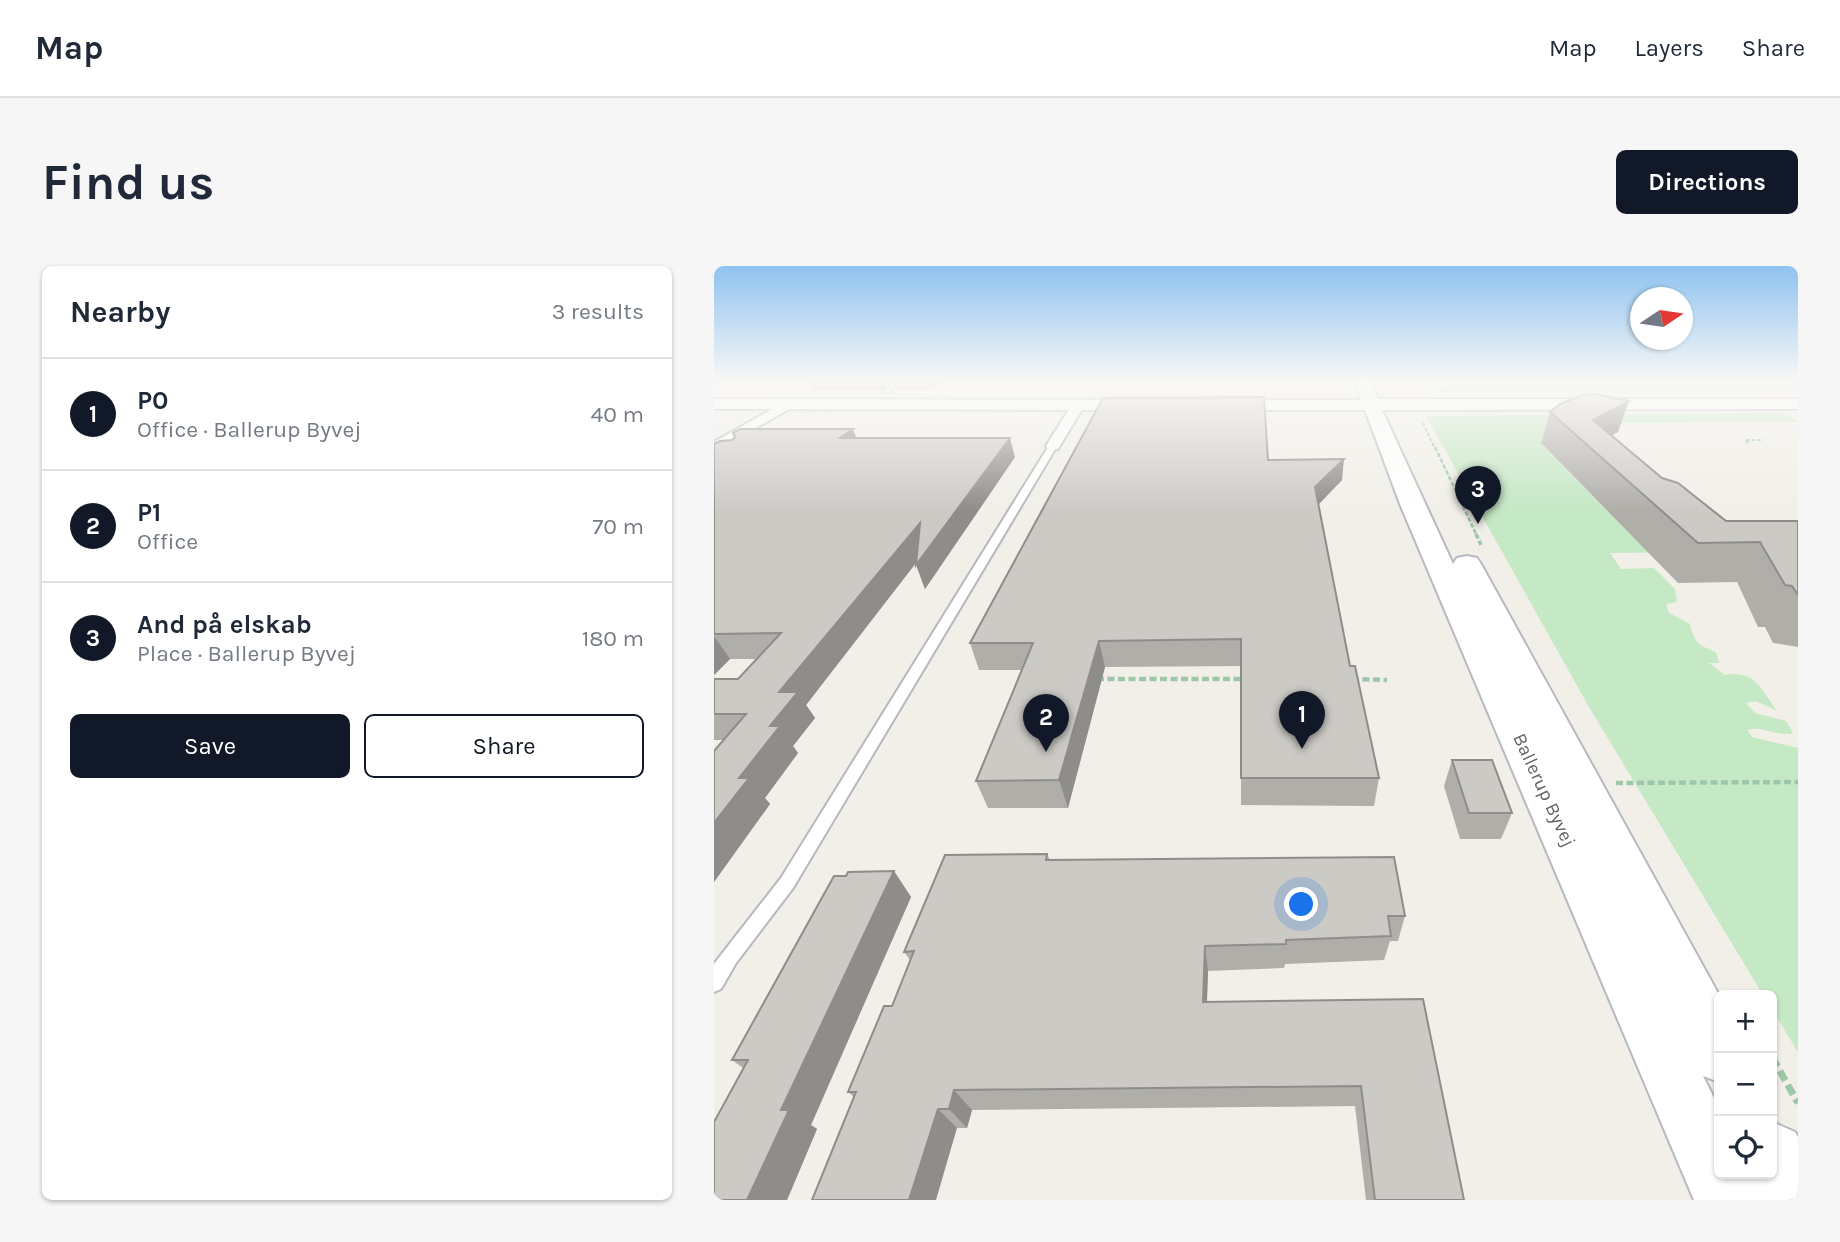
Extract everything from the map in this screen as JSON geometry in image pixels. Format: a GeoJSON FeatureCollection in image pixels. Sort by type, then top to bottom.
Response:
{"type":"FeatureCollection","features":[{"type":"Feature","properties":{"kind":"street"},"geometry":{"type":"LineString","coordinates":[[714,448],[755,424]]}},
{"type":"Feature","properties":{"kind":"street"},"geometry":{"type":"LineString","coordinates":[[1053,446],[1067,424]]}},
{"type":"Feature","properties":{"kind":"street","name":"Ballerup Byvej"},"geometry":{"type":"LineString","coordinates":[[1391,424],[1728,1200]]}},
{"type":"Feature","properties":{"kind":"street"},"geometry":{"type":"LineString","coordinates":[[1402,424],[1405,427]]}},
{"type":"Feature","properties":{"kind":"street","name":"Ballerup Byvej"},"geometry":{"type":"LineString","coordinates":[[1432,486],[1464,558],[1714,1043]]}},
{"type":"Feature","properties":{"kind":"street"},"geometry":{"type":"LineString","coordinates":[[1777,1165],[1795,1200]]}},
{"type":"Feature","properties":{"kind":"lane"},"geometry":{"type":"LineString","coordinates":[[714,982],[729,957],[787,883],[1053,446]]}},
{"type":"Feature","properties":{"kind":"path"},"geometry":{"type":"LineString","coordinates":[[1748,443],[1745,440],[1763,440]]}},
{"type":"Feature","properties":{"kind":"path"},"geometry":{"type":"LineString","coordinates":[[1097,679],[1249,679]]}},
{"type":"Feature","properties":{"kind":"path"},"geometry":{"type":"LineString","coordinates":[[1345,680],[1387,680]]}},
{"type":"Feature","properties":{"kind":"path"},"geometry":{"type":"LineString","coordinates":[[1615,783],[1798,782]]}},
{"type":"Feature","properties":{"kind":"path"},"geometry":{"type":"LineString","coordinates":[[1777,1066],[1798,1103]]}},
{"type":"Feature","properties":{"kind":"green space"},"geometry":{"type":"Polygon","coordinates":[[[1430,424],[1592,424],[1550,433],[1542,445],[1633,537],[1798,551],[1610,553],[1621,569],[1654,568],[1675,589],[1677,602],[1666,604],[1669,613],[1690,624],[1698,643],[1716,652],[1719,663],[1709,663],[1725,675],[1744,675],[1757,683],[1777,711],[1756,701],[1746,703],[1755,713],[1786,721],[1793,733],[1747,730],[1752,737],[1798,748],[1798,1052],[1777,1017],[1777,990],[1760,990],[1589,707],[1430,424]]]}},
{"type":"Feature","properties":{"kind":"building"},"geometry":{"type":"Polygon","coordinates":[[[1089,424],[1266,424],[1268,460],[1344,459],[1315,487],[1350,666],[1355,666],[1379,778],[1241,778],[1241,639],[1099,641],[1059,780],[976,781],[1033,643],[970,643],[1089,424]]]}},
{"type":"Feature","properties":{"kind":"building"},"geometry":{"type":"Polygon","coordinates":[[[1563,424],[1597,424],[1662,478],[1678,483],[1726,521],[1798,521],[1798,595],[1792,586],[1785,585],[1760,542],[1698,543],[1563,424]]]}},
{"type":"Feature","properties":{"kind":"building"},"geometry":{"type":"Polygon","coordinates":[[[740,429],[853,429],[840,438],[1010,438],[916,565],[920,523],[779,692],[798,692],[770,726],[780,726],[739,778],[749,778],[714,823],[714,751],[746,714],[714,714],[714,679],[738,679],[781,633],[714,634],[714,444],[732,440],[735,437],[733,433],[740,429]]]}},
{"type":"Feature","properties":{"kind":"building"},"geometry":{"type":"Polygon","coordinates":[[[1452,760],[1492,760],[1512,813],[1469,813],[1452,760]]]}},
{"type":"Feature","properties":{"kind":"building"},"geometry":{"type":"Polygon","coordinates":[[[1047,854],[1046,860],[1394,857],[1405,916],[1388,916],[1391,936],[1286,940],[1286,944],[1205,946],[1203,1002],[1423,999],[1464,1200],[1375,1200],[1361,1086],[954,1090],[949,1109],[938,1109],[909,1200],[812,1200],[856,1092],[848,1092],[884,1006],[892,1006],[914,951],[904,952],[945,855],[1047,854]]]}},
{"type":"Feature","properties":{"kind":"building"},"geometry":{"type":"Polygon","coordinates":[[[894,871],[781,1110],[789,1110],[747,1200],[714,1200],[714,1122],[748,1060],[732,1060],[834,876],[846,876],[848,872],[894,871]]]}},
{"type":"Feature","properties":{"kind":"place","name":"And på elskab"},"geometry":{"type":"Point","coordinates":[1478,524]}},
{"type":"Feature","properties":{"kind":"place","name":"P0"},"geometry":{"type":"Point","coordinates":[1302,749]}},
{"type":"Feature","properties":{"kind":"place","name":"P1"},"geometry":{"type":"Point","coordinates":[1046,752]}}]}
